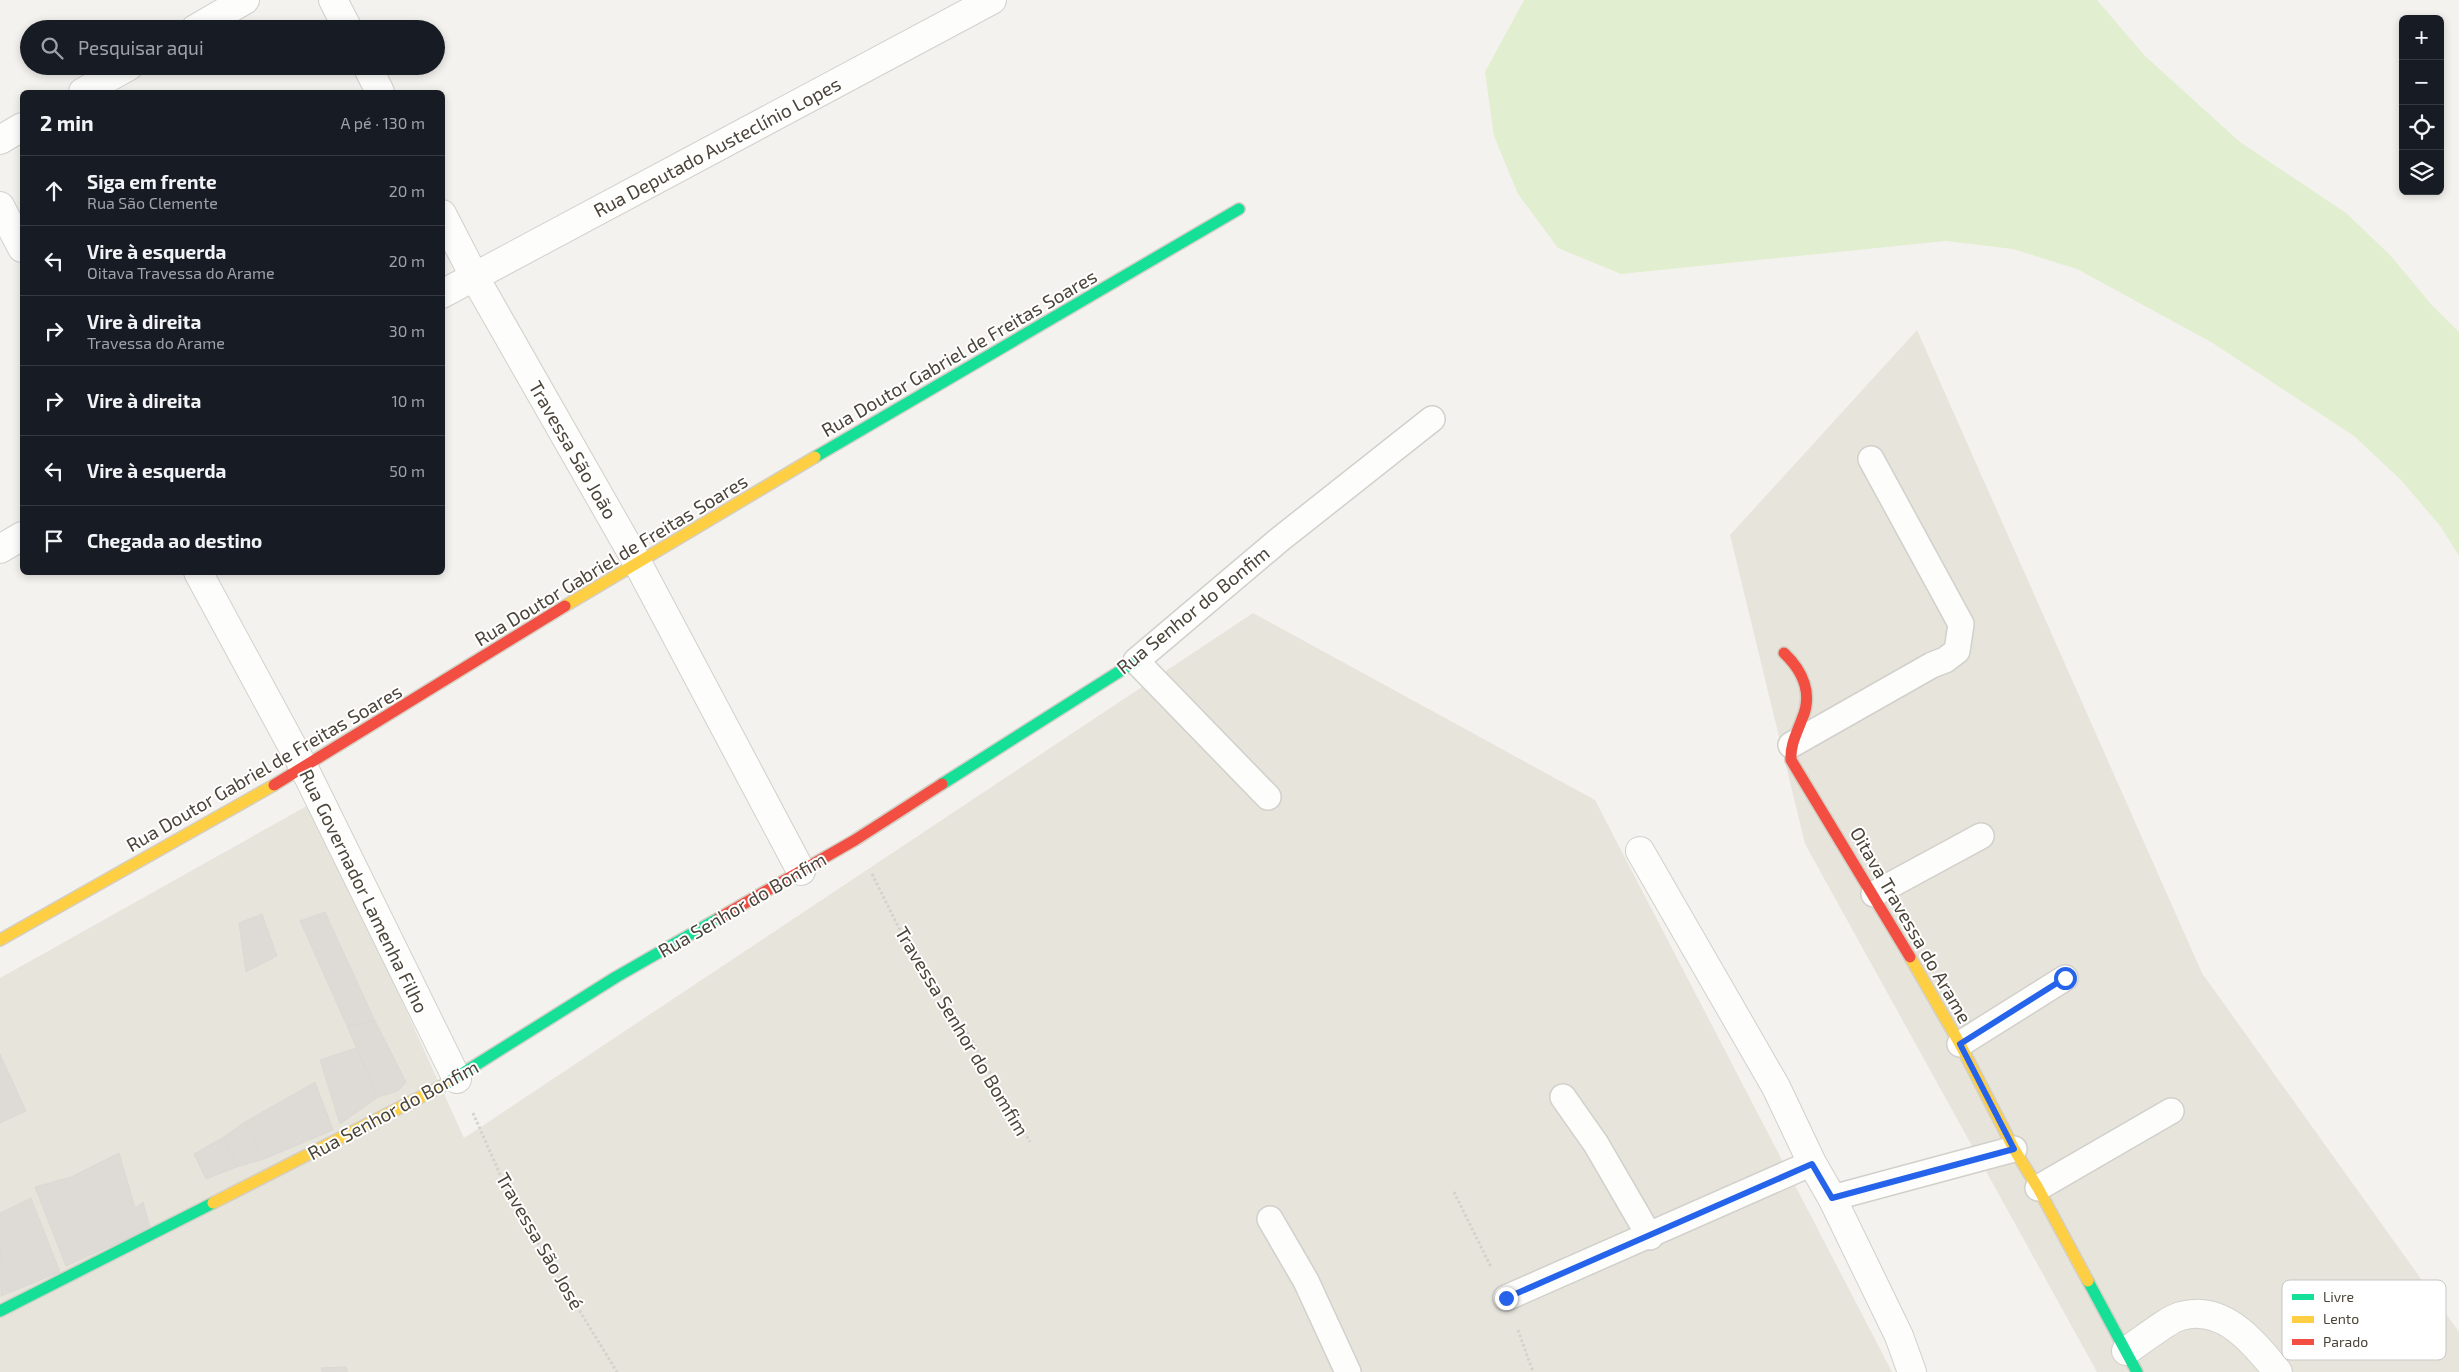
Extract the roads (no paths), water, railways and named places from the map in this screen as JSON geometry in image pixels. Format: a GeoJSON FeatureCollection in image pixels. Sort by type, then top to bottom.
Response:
{"type":"FeatureCollection","features":[{"type":"Feature","properties":{"kind":"street"},"geometry":{"type":"LineString","coordinates":[[211,20],[245,0]]}},
{"type":"Feature","properties":{"kind":"street"},"geometry":{"type":"LineString","coordinates":[[333,0],[343,20]]}},
{"type":"Feature","properties":{"kind":"street","name":"Rua Deputado Austeclínio Lopes"},"geometry":{"type":"LineString","coordinates":[[445,292],[992,0]]}},
{"type":"Feature","properties":{"kind":"street"},"geometry":{"type":"LineString","coordinates":[[87,90],[113,75]]}},
{"type":"Feature","properties":{"kind":"street"},"geometry":{"type":"LineString","coordinates":[[372,75],[379,90]]}},
{"type":"Feature","properties":{"kind":"street"},"geometry":{"type":"LineString","coordinates":[[0,140],[20,128]]}},
{"type":"Feature","properties":{"kind":"street"},"geometry":{"type":"LineString","coordinates":[[0,206],[20,244]]}},
{"type":"Feature","properties":{"kind":"street","name":"Rua Doutor Gabriel de Freitas Soares"},"geometry":{"type":"LineString","coordinates":[[0,940],[304,768],[637,562],[1239,209]]}},
{"type":"Feature","properties":{"kind":"street","name":"Travessa São João"},"geometry":{"type":"LineString","coordinates":[[445,220],[474,276],[637,562],[801,871]]}},
{"type":"Feature","properties":{"kind":"street"},"geometry":{"type":"LineString","coordinates":[[0,549],[20,537]]}},
{"type":"Feature","properties":{"kind":"street","name":"Rua Governador Lamenha Filho"},"geometry":{"type":"LineString","coordinates":[[200,575],[304,768],[457,1079]]}},
{"type":"Feature","properties":{"kind":"street"},"geometry":{"type":"LineString","coordinates":[[1784,653],[1797,665],[1806,697],[1806,711],[1791,745]]}},
{"type":"Feature","properties":{"kind":"street","name":"Rua Senhor do Bonfim"},"geometry":{"type":"LineString","coordinates":[[0,1311],[457,1079],[616,977],[855,840],[1136,661]]}},
{"type":"Feature","properties":{"kind":"street","name":"Oitava Travessa do Arame"},"geometry":{"type":"LineString","coordinates":[[1791,745],[1791,760],[1874,894],[1960,1044],[2014,1149],[2038,1188],[2132,1361]]}},
{"type":"Feature","properties":{"kind":"street"},"geometry":{"type":"LineString","coordinates":[[1640,851],[1776,1087],[1812,1164],[1832,1198],[1900,1336],[1912,1372]]}},
{"type":"Feature","properties":{"kind":"street"},"geometry":{"type":"LineString","coordinates":[[2132,1361],[2179,1316],[2195,1314],[2224,1320],[2238,1328],[2278,1372]]}},
{"type":"Feature","properties":{"kind":"lane","name":"Rua Senhor do Bonfim"},"geometry":{"type":"LineString","coordinates":[[1136,661],[1279,540],[1432,419]]}},
{"type":"Feature","properties":{"kind":"lane"},"geometry":{"type":"LineString","coordinates":[[1791,745],[1932,665],[1945,660],[1957,651],[1961,624],[1871,459]]}},
{"type":"Feature","properties":{"kind":"lane"},"geometry":{"type":"LineString","coordinates":[[1136,661],[1268,797]]}},
{"type":"Feature","properties":{"kind":"lane"},"geometry":{"type":"LineString","coordinates":[[1874,894],[1981,836]]}},
{"type":"Feature","properties":{"kind":"lane"},"geometry":{"type":"LineString","coordinates":[[1960,1044],[2065,978]]}},
{"type":"Feature","properties":{"kind":"lane"},"geometry":{"type":"LineString","coordinates":[[1563,1096],[1596,1144],[1650,1237]]}},
{"type":"Feature","properties":{"kind":"lane"},"geometry":{"type":"LineString","coordinates":[[2038,1188],[2171,1111]]}},
{"type":"Feature","properties":{"kind":"lane"},"geometry":{"type":"LineString","coordinates":[[1832,1198],[2014,1149]]}},
{"type":"Feature","properties":{"kind":"lane"},"geometry":{"type":"LineString","coordinates":[[1506,1298],[1650,1237],[1812,1164]]}},
{"type":"Feature","properties":{"kind":"lane"},"geometry":{"type":"LineString","coordinates":[[1270,1219],[1306,1281],[1348,1372]]}}]}
